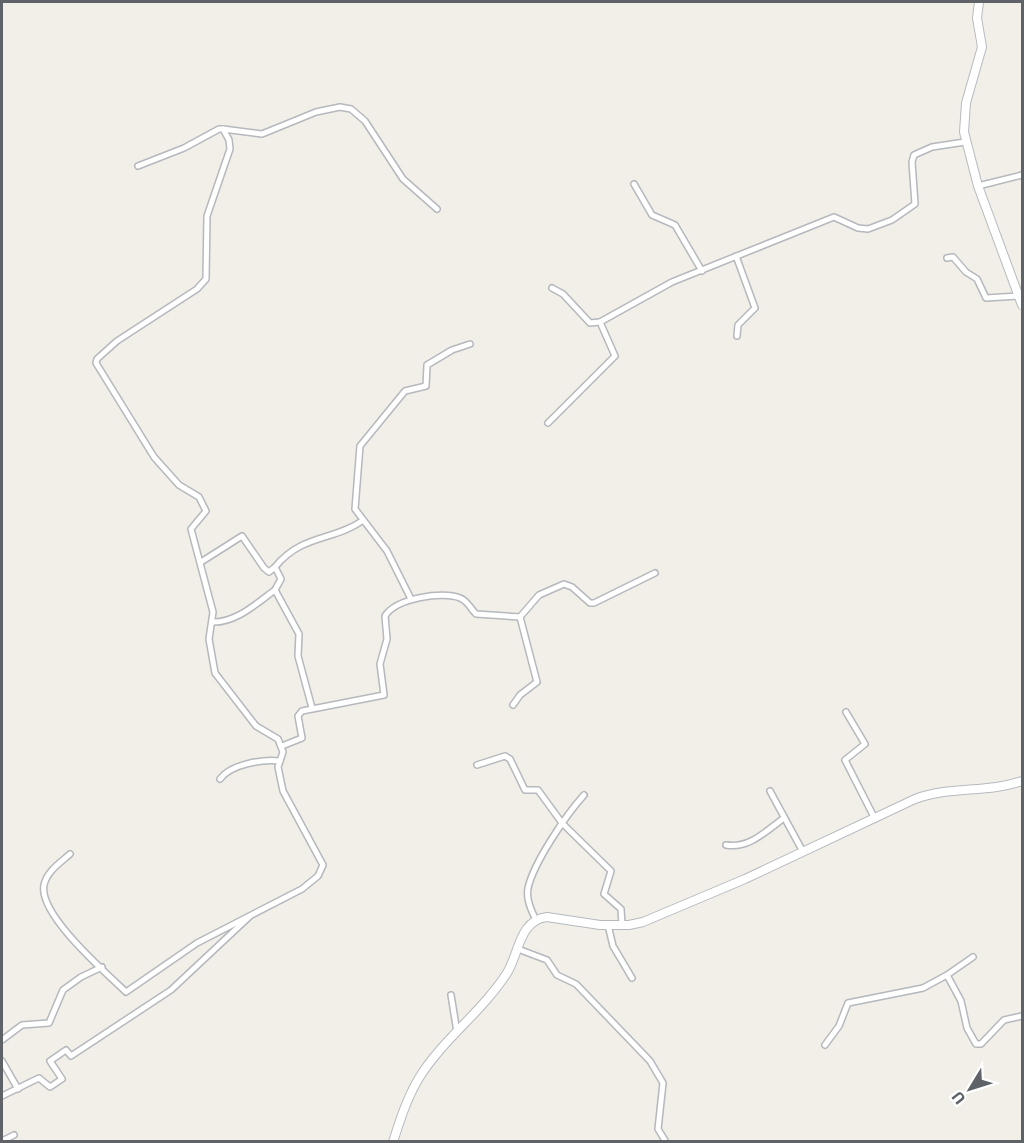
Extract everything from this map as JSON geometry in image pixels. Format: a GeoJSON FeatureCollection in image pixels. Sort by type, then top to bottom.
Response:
{"type":"FeatureCollection","features":[{"type":"Feature","properties":{"kind":"street"},"geometry":{"type":"LineString","coordinates":[[979,2],[976,18],[982,47],[966,103],[965,138],[978,186],[1023,305]]}},
{"type":"Feature","properties":{"kind":"street"},"geometry":{"type":"LineString","coordinates":[[138,166],[184,148],[213,131],[223,129],[262,134],[316,112],[340,107],[351,109],[365,121],[403,179],[437,209]]}},
{"type":"Feature","properties":{"kind":"street"},"geometry":{"type":"LineString","coordinates":[[70,854],[49,873],[43,896],[47,906],[73,938],[127,992],[188,948],[302,889],[318,876],[323,866],[315,846],[288,804],[279,774],[282,746],[278,739],[256,726],[215,673],[209,639],[213,612],[191,529],[206,511],[199,496],[178,485],[154,457],[95,361],[117,341],[197,289],[206,279],[207,216],[230,150],[229,140],[223,129]]}},
{"type":"Feature","properties":{"kind":"street"},"geometry":{"type":"LineString","coordinates":[[552,288],[563,294],[590,324],[600,322],[672,282],[834,217],[863,229],[884,224],[915,204],[912,172],[914,155],[932,147],[965,138]]}},
{"type":"Feature","properties":{"kind":"street"},"geometry":{"type":"LineString","coordinates":[[978,186],[1023,175]]}},
{"type":"Feature","properties":{"kind":"street"},"geometry":{"type":"LineString","coordinates":[[634,184],[652,215],[675,225],[702,271]]}},
{"type":"Feature","properties":{"kind":"street"},"geometry":{"type":"LineString","coordinates":[[736,256],[755,308],[738,325],[737,336]]}},
{"type":"Feature","properties":{"kind":"street"},"geometry":{"type":"LineString","coordinates":[[947,258],[956,259],[966,272],[977,279],[986,298],[1020,296]]}},
{"type":"Feature","properties":{"kind":"street"},"geometry":{"type":"LineString","coordinates":[[548,423],[615,356],[600,322]]}},
{"type":"Feature","properties":{"kind":"street"},"geometry":{"type":"LineString","coordinates":[[411,599],[387,551],[362,521],[354,506],[360,446],[405,391],[426,386],[427,365],[453,349],[470,344]]}},
{"type":"Feature","properties":{"kind":"street"},"geometry":{"type":"LineString","coordinates":[[201,562],[242,536],[269,572],[294,549],[323,536],[352,528],[362,521]]}},
{"type":"Feature","properties":{"kind":"street"},"geometry":{"type":"LineString","coordinates":[[212,622],[227,620],[242,613],[275,590],[281,579],[275,567]]}},
{"type":"Feature","properties":{"kind":"street"},"geometry":{"type":"LineString","coordinates":[[282,746],[302,738],[298,714],[312,708],[384,695],[380,664],[387,639],[385,616],[397,604],[429,596],[455,597],[465,600],[476,614],[508,618],[520,617],[539,595],[564,584],[572,587],[590,603],[594,603],[655,573]]}},
{"type":"Feature","properties":{"kind":"street"},"geometry":{"type":"LineString","coordinates":[[275,590],[300,639],[298,656],[312,708]]}},
{"type":"Feature","properties":{"kind":"street"},"geometry":{"type":"LineString","coordinates":[[513,705],[520,695],[537,682],[520,617]]}},
{"type":"Feature","properties":{"kind":"street"},"geometry":{"type":"LineString","coordinates":[[846,712],[865,744],[845,760],[875,819]]}},
{"type":"Feature","properties":{"kind":"street"},"geometry":{"type":"LineString","coordinates":[[477,765],[508,756],[525,790],[538,790],[562,823],[611,871],[604,894],[621,909],[622,925]]}},
{"type":"Feature","properties":{"kind":"street"},"geometry":{"type":"LineString","coordinates":[[220,779],[226,772],[260,761],[280,761]]}},
{"type":"Feature","properties":{"kind":"street"},"geometry":{"type":"LineString","coordinates":[[393,1142],[419,1078],[456,1032],[495,991],[518,949],[524,931],[536,920],[547,917],[608,925],[643,922],[745,879],[802,850],[923,796],[1000,788],[1023,781]]}},
{"type":"Feature","properties":{"kind":"street"},"geometry":{"type":"LineString","coordinates":[[770,791],[802,850]]}},
{"type":"Feature","properties":{"kind":"street"},"geometry":{"type":"LineString","coordinates":[[536,920],[528,901],[528,889],[533,874],[562,823],[584,795]]}},
{"type":"Feature","properties":{"kind":"street"},"geometry":{"type":"LineString","coordinates":[[726,845],[734,847],[750,843],[784,818]]}},
{"type":"Feature","properties":{"kind":"street"},"geometry":{"type":"LineString","coordinates":[[2,1096],[39,1078],[50,1087],[62,1079],[50,1061],[66,1050],[72,1056],[171,990],[254,912]]}},
{"type":"Feature","properties":{"kind":"street"},"geometry":{"type":"LineString","coordinates":[[608,925],[613,946],[632,978]]}},
{"type":"Feature","properties":{"kind":"street"},"geometry":{"type":"LineString","coordinates":[[518,949],[548,960],[557,975],[576,984],[650,1061],[663,1083],[658,1129],[666,1142]]}},
{"type":"Feature","properties":{"kind":"street"},"geometry":{"type":"LineString","coordinates":[[825,1045],[839,1026],[848,1004],[923,988],[973,957]]}},
{"type":"Feature","properties":{"kind":"street"},"geometry":{"type":"LineString","coordinates":[[2,1040],[22,1025],[49,1023],[63,990],[81,977],[102,967]]}},
{"type":"Feature","properties":{"kind":"street"},"geometry":{"type":"LineString","coordinates":[[947,975],[961,1001],[967,1028],[976,1044],[981,1044],[1004,1020],[1023,1016]]}},
{"type":"Feature","properties":{"kind":"street"},"geometry":{"type":"LineString","coordinates":[[451,994],[456,1032]]}},
{"type":"Feature","properties":{"kind":"street"},"geometry":{"type":"LineString","coordinates":[[2,1061],[18,1089]]}},
{"type":"Feature","properties":{"kind":"street"},"geometry":{"type":"LineString","coordinates":[[2,1141],[14,1135]]}}]}
